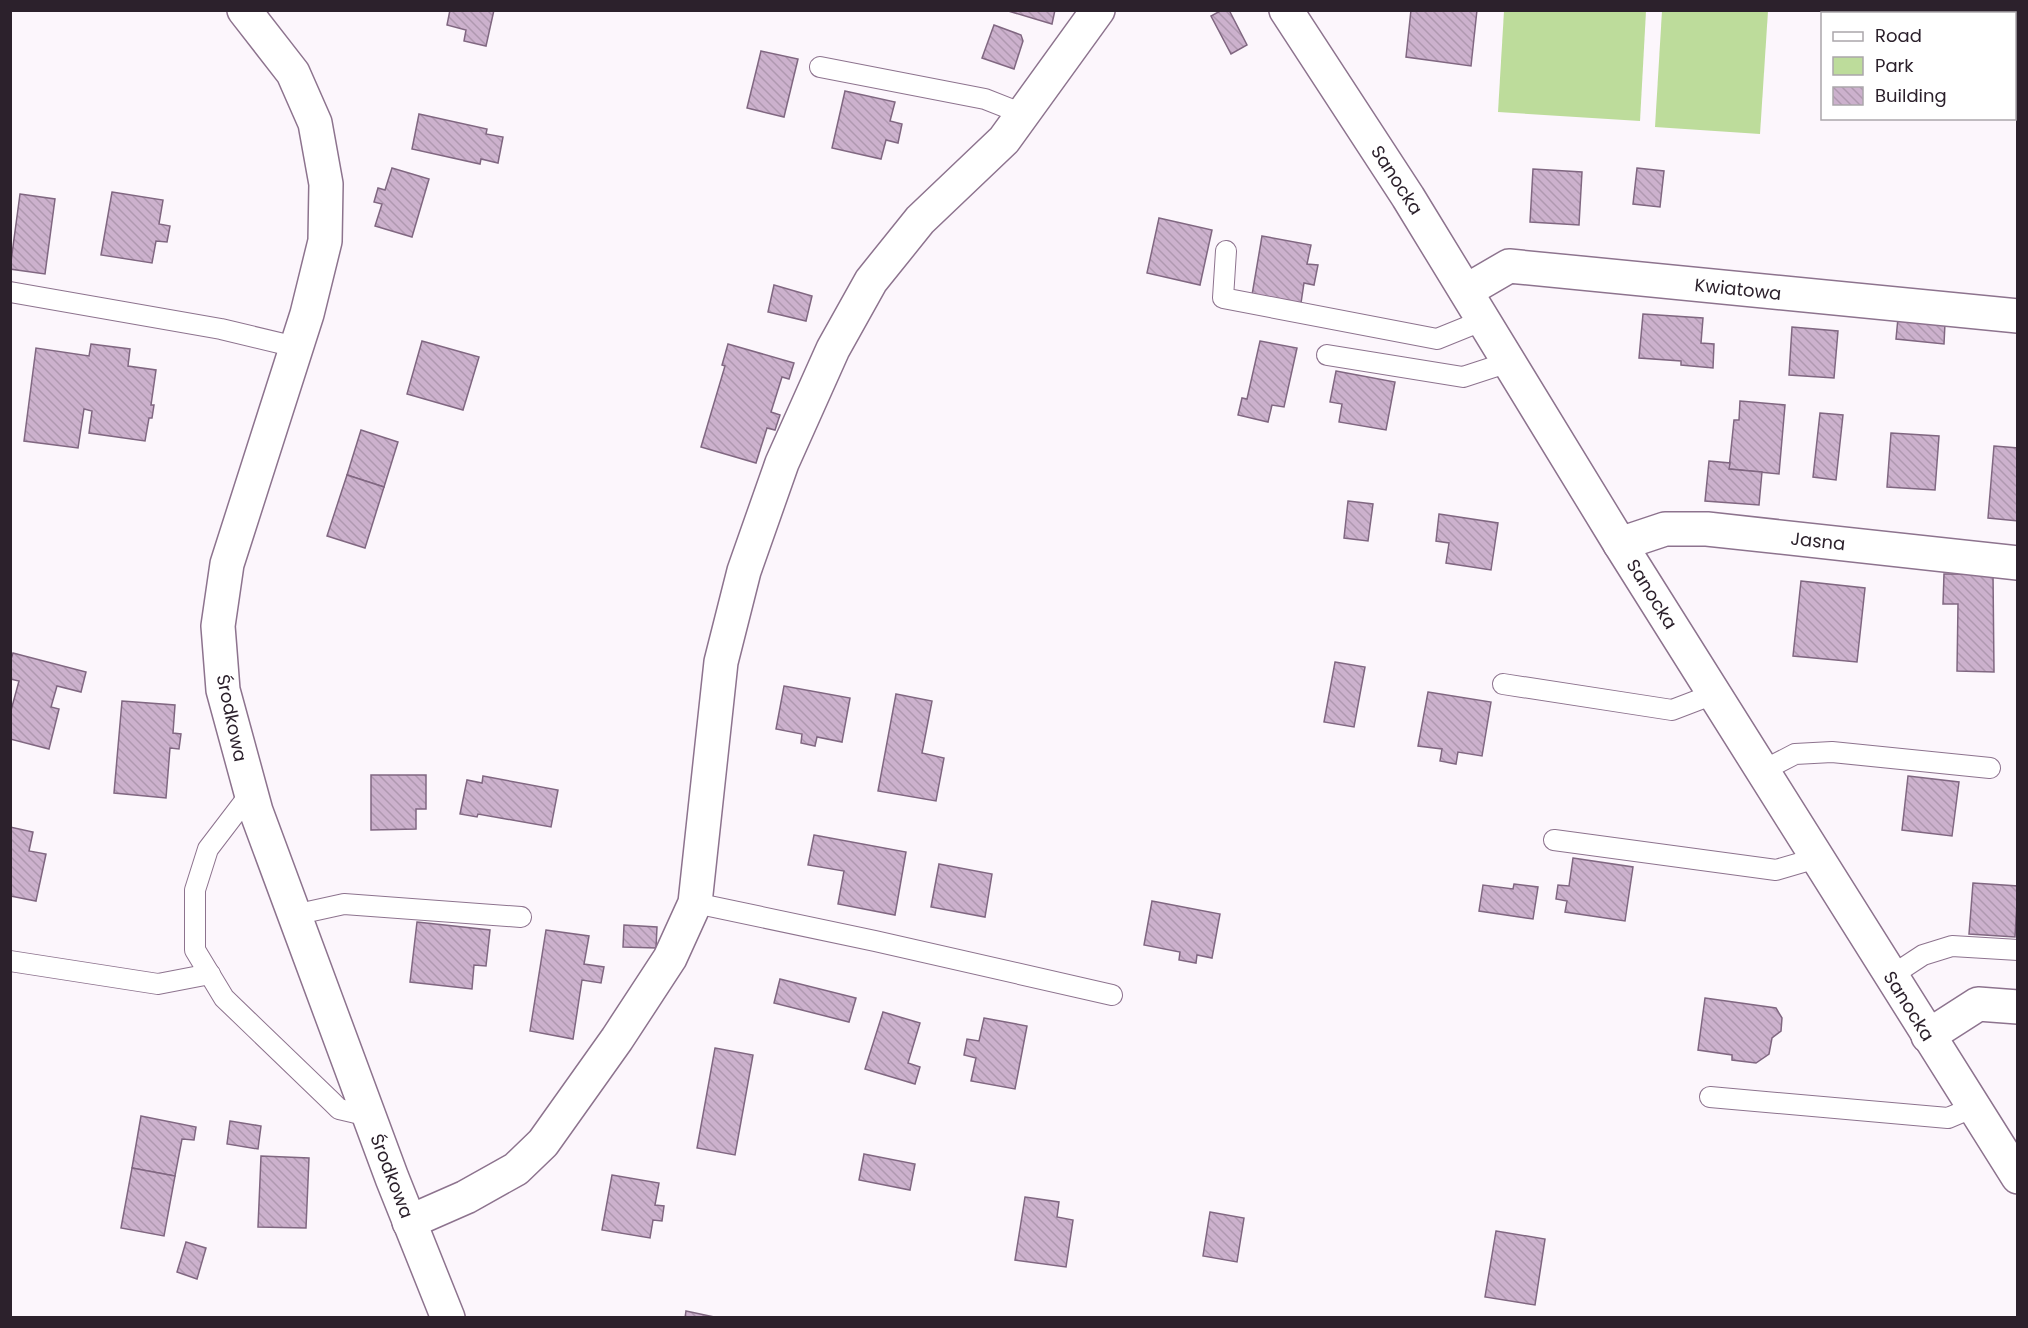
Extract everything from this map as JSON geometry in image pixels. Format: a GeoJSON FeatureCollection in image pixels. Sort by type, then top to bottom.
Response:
{"type":"FeatureCollection","features":[{"type":"Feature","properties":{"kind":"street","name":"Środkowa"},"geometry":{"type":"LineString","coordinates":[[244,10],[293,73],[315,123],[326,184],[326,241],[307,314],[227,564],[218,626],[223,690],[250,794],[409,1222],[448,1317]]}},
{"type":"Feature","properties":{"kind":"street"},"geometry":{"type":"LineString","coordinates":[[409,1222],[466,1197],[516,1169],[543,1143],[617,1039],[670,958],[695,903],[721,662],[744,571],[782,463],[833,349],[871,281],[920,220],[1004,141],[1098,10]]}},
{"type":"Feature","properties":{"kind":"street","name":"Sanocka"},"geometry":{"type":"LineString","coordinates":[[1286,10],[1408,197],[1620,544],[2018,1177]]}},
{"type":"Feature","properties":{"kind":"street","name":"Kwiatowa"},"geometry":{"type":"LineString","coordinates":[[1466,291],[1509,266],[2018,316]]}},
{"type":"Feature","properties":{"kind":"street","name":"Jasna"},"geometry":{"type":"LineString","coordinates":[[1620,544],[1665,529],[1707,529],[2018,563]]}},
{"type":"Feature","properties":{"kind":"street"},"geometry":{"type":"LineString","coordinates":[[1928,1036],[1978,1004],[2018,1006]]}},
{"type":"Feature","properties":{"kind":"lane"},"geometry":{"type":"LineString","coordinates":[[820,67],[985,99],[1023,114]]}},
{"type":"Feature","properties":{"kind":"lane"},"geometry":{"type":"LineString","coordinates":[[1226,251],[1223,298],[1437,339],[1484,320]]}},
{"type":"Feature","properties":{"kind":"lane"},"geometry":{"type":"LineString","coordinates":[[10,292],[221,329],[296,347]]}},
{"type":"Feature","properties":{"kind":"lane"},"geometry":{"type":"LineString","coordinates":[[1327,355],[1463,376],[1509,362]]}},
{"type":"Feature","properties":{"kind":"lane"},"geometry":{"type":"LineString","coordinates":[[1503,684],[1672,710],[1714,694]]}},
{"type":"Feature","properties":{"kind":"lane"},"geometry":{"type":"LineString","coordinates":[[1762,771],[1795,754],[1832,752],[1990,768]]}},
{"type":"Feature","properties":{"kind":"lane"},"geometry":{"type":"LineString","coordinates":[[250,794],[208,849],[195,890],[195,951],[224,998],[339,1109],[369,1116]]}},
{"type":"Feature","properties":{"kind":"lane"},"geometry":{"type":"LineString","coordinates":[[1554,840],[1776,870],[1816,858]]}},
{"type":"Feature","properties":{"kind":"lane"},"geometry":{"type":"LineString","coordinates":[[695,903],[1112,995]]}},
{"type":"Feature","properties":{"kind":"lane"},"geometry":{"type":"LineString","coordinates":[[294,915],[344,904],[521,917]]}},
{"type":"Feature","properties":{"kind":"lane"},"geometry":{"type":"LineString","coordinates":[[1891,976],[1923,955],[1952,946],[2018,950]]}},
{"type":"Feature","properties":{"kind":"lane"},"geometry":{"type":"LineString","coordinates":[[10,962],[158,984],[210,974]]}},
{"type":"Feature","properties":{"kind":"lane"},"geometry":{"type":"LineString","coordinates":[[1710,1097],[1948,1118],[1974,1107]]}},
{"type":"Feature","properties":{"kind":"green space"},"geometry":{"type":"Polygon","coordinates":[[[1504,11],[1646,11],[1640,121],[1498,112],[1504,11]]]}},
{"type":"Feature","properties":{"kind":"green space"},"geometry":{"type":"Polygon","coordinates":[[[1662,11],[1768,11],[1760,134],[1655,127],[1662,11]]]}},
{"type":"Feature","properties":{"kind":"building"},"geometry":{"type":"Polygon","coordinates":[[[450,10],[494,10],[486,46],[464,41],[466,30],[447,25],[450,10]]]}},
{"type":"Feature","properties":{"kind":"building"},"geometry":{"type":"Polygon","coordinates":[[[1005,10],[1055,10],[1052,24],[1005,10]]]}},
{"type":"Feature","properties":{"kind":"building"},"geometry":{"type":"Polygon","coordinates":[[[1222,10],[1229,10],[1247,45],[1231,54],[1211,16],[1222,10]]]}},
{"type":"Feature","properties":{"kind":"building"},"geometry":{"type":"Polygon","coordinates":[[[1411,10],[1477,10],[1471,66],[1406,57],[1411,10]]]}},
{"type":"Feature","properties":{"kind":"building"},"geometry":{"type":"Polygon","coordinates":[[[994,25],[1021,35],[1023,41],[1014,69],[982,58],[994,25]]]}},
{"type":"Feature","properties":{"kind":"building"},"geometry":{"type":"Polygon","coordinates":[[[761,51],[798,59],[784,117],[747,108],[761,51]]]}},
{"type":"Feature","properties":{"kind":"building"},"geometry":{"type":"Polygon","coordinates":[[[845,91],[895,102],[890,121],[902,124],[898,143],[886,140],[881,159],[832,148],[845,91]]]}},
{"type":"Feature","properties":{"kind":"building"},"geometry":{"type":"Polygon","coordinates":[[[419,114],[487,129],[486,134],[503,137],[498,163],[481,159],[480,164],[412,149],[419,114]]]}},
{"type":"Feature","properties":{"kind":"building"},"geometry":{"type":"Polygon","coordinates":[[[392,168],[429,179],[412,237],[375,226],[382,204],[374,202],[378,188],[385,190],[392,168]]]}},
{"type":"Feature","properties":{"kind":"building"},"geometry":{"type":"Polygon","coordinates":[[[1637,168],[1664,171],[1660,207],[1633,204],[1637,168]]]}},
{"type":"Feature","properties":{"kind":"building"},"geometry":{"type":"Polygon","coordinates":[[[1533,169],[1582,172],[1579,225],[1530,222],[1533,169]]]}},
{"type":"Feature","properties":{"kind":"building"},"geometry":{"type":"Polygon","coordinates":[[[112,192],[163,200],[159,224],[170,226],[167,242],[156,241],[152,263],[101,255],[112,192]]]}},
{"type":"Feature","properties":{"kind":"building"},"geometry":{"type":"Polygon","coordinates":[[[20,194],[55,199],[45,274],[10,269],[20,194]]]}},
{"type":"Feature","properties":{"kind":"building"},"geometry":{"type":"Polygon","coordinates":[[[1159,218],[1212,230],[1200,285],[1147,273],[1159,218]]]}},
{"type":"Feature","properties":{"kind":"building"},"geometry":{"type":"Polygon","coordinates":[[[1262,236],[1311,245],[1307,264],[1318,265],[1314,285],[1304,283],[1301,303],[1252,295],[1262,236]]]}},
{"type":"Feature","properties":{"kind":"building"},"geometry":{"type":"Polygon","coordinates":[[[774,285],[812,296],[806,321],[768,312],[774,285]]]}},
{"type":"Feature","properties":{"kind":"building"},"geometry":{"type":"Polygon","coordinates":[[[1643,314],[1703,318],[1701,343],[1714,344],[1713,368],[1681,365],[1681,361],[1639,358],[1643,314]]]}},
{"type":"Feature","properties":{"kind":"building"},"geometry":{"type":"Polygon","coordinates":[[[1898,318],[1945,323],[1944,344],[1896,339],[1898,318]]]}},
{"type":"Feature","properties":{"kind":"building"},"geometry":{"type":"Polygon","coordinates":[[[1792,327],[1838,331],[1834,378],[1789,375],[1792,327]]]}},
{"type":"Feature","properties":{"kind":"building"},"geometry":{"type":"Polygon","coordinates":[[[422,341],[479,357],[463,410],[407,394],[422,341]]]}},
{"type":"Feature","properties":{"kind":"building"},"geometry":{"type":"Polygon","coordinates":[[[1260,341],[1297,348],[1284,407],[1272,405],[1268,422],[1238,415],[1242,398],[1247,399],[1260,341]]]}},
{"type":"Feature","properties":{"kind":"building"},"geometry":{"type":"Polygon","coordinates":[[[91,344],[130,349],[128,366],[156,370],[151,405],[154,405],[152,418],[149,418],[145,441],[89,433],[92,411],[84,409],[78,448],[24,441],[36,348],[89,356],[91,344]]]}},
{"type":"Feature","properties":{"kind":"building"},"geometry":{"type":"Polygon","coordinates":[[[728,344],[794,363],[789,379],[782,377],[771,412],[780,415],[775,430],[767,428],[756,463],[701,447],[725,366],[722,365],[728,344]]]}},
{"type":"Feature","properties":{"kind":"building"},"geometry":{"type":"Polygon","coordinates":[[[1336,371],[1395,382],[1386,430],[1339,422],[1342,404],[1330,402],[1336,371]]]}},
{"type":"Feature","properties":{"kind":"building"},"geometry":{"type":"Polygon","coordinates":[[[1740,401],[1785,405],[1779,474],[1729,469],[1734,420],[1739,420],[1740,401]]]}},
{"type":"Feature","properties":{"kind":"building"},"geometry":{"type":"Polygon","coordinates":[[[1820,413],[1843,415],[1836,480],[1813,477],[1820,413]]]}},
{"type":"Feature","properties":{"kind":"building"},"geometry":{"type":"Polygon","coordinates":[[[361,430],[398,442],[384,487],[347,475],[361,430]]]}},
{"type":"Feature","properties":{"kind":"building"},"geometry":{"type":"Polygon","coordinates":[[[1891,433],[1939,436],[1935,490],[1887,487],[1891,433]]]}},
{"type":"Feature","properties":{"kind":"building"},"geometry":{"type":"Polygon","coordinates":[[[1994,446],[2018,448],[2018,521],[1988,518],[1994,446]]]}},
{"type":"Feature","properties":{"kind":"building"},"geometry":{"type":"Polygon","coordinates":[[[1709,461],[1730,463],[1729,469],[1762,472],[1759,505],[1705,501],[1709,461]]]}},
{"type":"Feature","properties":{"kind":"building"},"geometry":{"type":"Polygon","coordinates":[[[347,475],[384,487],[365,548],[327,536],[347,475]]]}},
{"type":"Feature","properties":{"kind":"building"},"geometry":{"type":"Polygon","coordinates":[[[1348,501],[1373,504],[1368,541],[1344,538],[1348,501]]]}},
{"type":"Feature","properties":{"kind":"building"},"geometry":{"type":"Polygon","coordinates":[[[1439,514],[1498,523],[1491,570],[1446,563],[1449,543],[1436,541],[1439,514]]]}},
{"type":"Feature","properties":{"kind":"building"},"geometry":{"type":"Polygon","coordinates":[[[1944,574],[1993,574],[1994,672],[1957,671],[1958,604],[1943,604],[1944,574]]]}},
{"type":"Feature","properties":{"kind":"building"},"geometry":{"type":"Polygon","coordinates":[[[1801,581],[1865,588],[1857,662],[1793,656],[1801,581]]]}},
{"type":"Feature","properties":{"kind":"building"},"geometry":{"type":"Polygon","coordinates":[[[13,653],[86,672],[81,692],[57,686],[51,707],[59,709],[49,749],[10,739],[10,714],[19,681],[10,679],[10,662],[13,653]]]}},
{"type":"Feature","properties":{"kind":"building"},"geometry":{"type":"Polygon","coordinates":[[[1335,662],[1365,667],[1354,727],[1324,722],[1335,662]]]}},
{"type":"Feature","properties":{"kind":"building"},"geometry":{"type":"Polygon","coordinates":[[[784,686],[850,698],[842,742],[817,737],[815,746],[801,743],[802,734],[776,729],[784,686]]]}},
{"type":"Feature","properties":{"kind":"building"},"geometry":{"type":"Polygon","coordinates":[[[1428,692],[1491,702],[1482,756],[1458,752],[1456,764],[1440,761],[1442,749],[1418,746],[1428,692]]]}},
{"type":"Feature","properties":{"kind":"building"},"geometry":{"type":"Polygon","coordinates":[[[896,694],[932,701],[922,753],[944,758],[936,801],[878,791],[896,694]]]}},
{"type":"Feature","properties":{"kind":"building"},"geometry":{"type":"Polygon","coordinates":[[[122,701],[175,705],[173,733],[181,734],[179,749],[170,748],[166,798],[114,793],[122,701]]]}},
{"type":"Feature","properties":{"kind":"building"},"geometry":{"type":"Polygon","coordinates":[[[371,775],[426,775],[426,809],[416,809],[416,829],[371,830],[371,775]]]}},
{"type":"Feature","properties":{"kind":"building"},"geometry":{"type":"Polygon","coordinates":[[[483,776],[558,790],[551,827],[478,814],[477,817],[460,814],[467,780],[482,783],[483,776]]]}},
{"type":"Feature","properties":{"kind":"building"},"geometry":{"type":"Polygon","coordinates":[[[1908,776],[1959,782],[1952,836],[1902,830],[1908,776]]]}},
{"type":"Feature","properties":{"kind":"building"},"geometry":{"type":"Polygon","coordinates":[[[10,827],[33,832],[29,851],[46,854],[36,901],[10,896],[10,827]]]}},
{"type":"Feature","properties":{"kind":"building"},"geometry":{"type":"Polygon","coordinates":[[[814,835],[906,852],[895,915],[838,904],[844,871],[808,865],[814,835]]]}},
{"type":"Feature","properties":{"kind":"building"},"geometry":{"type":"Polygon","coordinates":[[[1573,858],[1633,867],[1625,921],[1565,912],[1567,901],[1556,899],[1558,885],[1569,886],[1573,858]]]}},
{"type":"Feature","properties":{"kind":"building"},"geometry":{"type":"Polygon","coordinates":[[[939,864],[992,874],[985,917],[931,907],[939,864]]]}},
{"type":"Feature","properties":{"kind":"building"},"geometry":{"type":"Polygon","coordinates":[[[1973,883],[2018,886],[2015,937],[1969,934],[1973,883]]]}},
{"type":"Feature","properties":{"kind":"building"},"geometry":{"type":"Polygon","coordinates":[[[1514,884],[1538,887],[1533,919],[1479,911],[1483,885],[1513,889],[1514,884]]]}},
{"type":"Feature","properties":{"kind":"building"},"geometry":{"type":"Polygon","coordinates":[[[1152,901],[1220,914],[1212,958],[1197,955],[1196,963],[1179,960],[1180,952],[1144,945],[1152,901]]]}},
{"type":"Feature","properties":{"kind":"building"},"geometry":{"type":"Polygon","coordinates":[[[417,922],[490,930],[486,966],[474,965],[472,989],[410,982],[417,922]]]}},
{"type":"Feature","properties":{"kind":"building"},"geometry":{"type":"Polygon","coordinates":[[[624,925],[657,927],[656,948],[623,947],[624,925]]]}},
{"type":"Feature","properties":{"kind":"building"},"geometry":{"type":"Polygon","coordinates":[[[546,930],[589,936],[584,964],[604,967],[601,983],[582,980],[573,1039],[530,1031],[546,930]]]}},
{"type":"Feature","properties":{"kind":"building"},"geometry":{"type":"Polygon","coordinates":[[[780,979],[856,998],[849,1022],[774,1003],[780,979]]]}},
{"type":"Feature","properties":{"kind":"building"},"geometry":{"type":"Polygon","coordinates":[[[1705,998],[1776,1008],[1782,1018],[1781,1031],[1772,1038],[1769,1054],[1756,1063],[1732,1060],[1732,1055],[1698,1050],[1705,998]]]}},
{"type":"Feature","properties":{"kind":"building"},"geometry":{"type":"Polygon","coordinates":[[[883,1012],[920,1023],[908,1063],[920,1067],[915,1084],[865,1069],[883,1012]]]}},
{"type":"Feature","properties":{"kind":"building"},"geometry":{"type":"Polygon","coordinates":[[[984,1018],[1027,1026],[1015,1089],[971,1081],[976,1058],[964,1055],[967,1039],[979,1041],[984,1018]]]}},
{"type":"Feature","properties":{"kind":"building"},"geometry":{"type":"Polygon","coordinates":[[[715,1048],[753,1055],[735,1155],[697,1148],[715,1048]]]}},
{"type":"Feature","properties":{"kind":"building"},"geometry":{"type":"Polygon","coordinates":[[[141,1116],[196,1127],[194,1140],[182,1139],[175,1176],[132,1168],[141,1116]]]}},
{"type":"Feature","properties":{"kind":"building"},"geometry":{"type":"Polygon","coordinates":[[[230,1121],[261,1126],[258,1149],[227,1144],[230,1121]]]}},
{"type":"Feature","properties":{"kind":"building"},"geometry":{"type":"Polygon","coordinates":[[[864,1154],[915,1164],[910,1190],[859,1180],[864,1154]]]}},
{"type":"Feature","properties":{"kind":"building"},"geometry":{"type":"Polygon","coordinates":[[[261,1156],[309,1158],[306,1228],[258,1227],[261,1156]]]}},
{"type":"Feature","properties":{"kind":"building"},"geometry":{"type":"Polygon","coordinates":[[[132,1168],[175,1176],[164,1236],[121,1228],[132,1168]]]}},
{"type":"Feature","properties":{"kind":"building"},"geometry":{"type":"Polygon","coordinates":[[[612,1175],[659,1183],[655,1205],[664,1206],[662,1221],[653,1220],[650,1238],[602,1230],[612,1175]]]}},
{"type":"Feature","properties":{"kind":"building"},"geometry":{"type":"Polygon","coordinates":[[[1025,1197],[1059,1202],[1057,1217],[1073,1220],[1066,1267],[1015,1260],[1025,1197]]]}},
{"type":"Feature","properties":{"kind":"building"},"geometry":{"type":"Polygon","coordinates":[[[1210,1212],[1244,1218],[1237,1262],[1203,1256],[1210,1212]]]}},
{"type":"Feature","properties":{"kind":"building"},"geometry":{"type":"Polygon","coordinates":[[[1496,1231],[1545,1239],[1535,1305],[1485,1297],[1496,1231]]]}},
{"type":"Feature","properties":{"kind":"building"},"geometry":{"type":"Polygon","coordinates":[[[186,1242],[206,1248],[197,1279],[177,1272],[186,1242]]]}},
{"type":"Feature","properties":{"kind":"building"},"geometry":{"type":"Polygon","coordinates":[[[686,1311],[719,1318],[685,1318],[686,1311]]]}}]}
